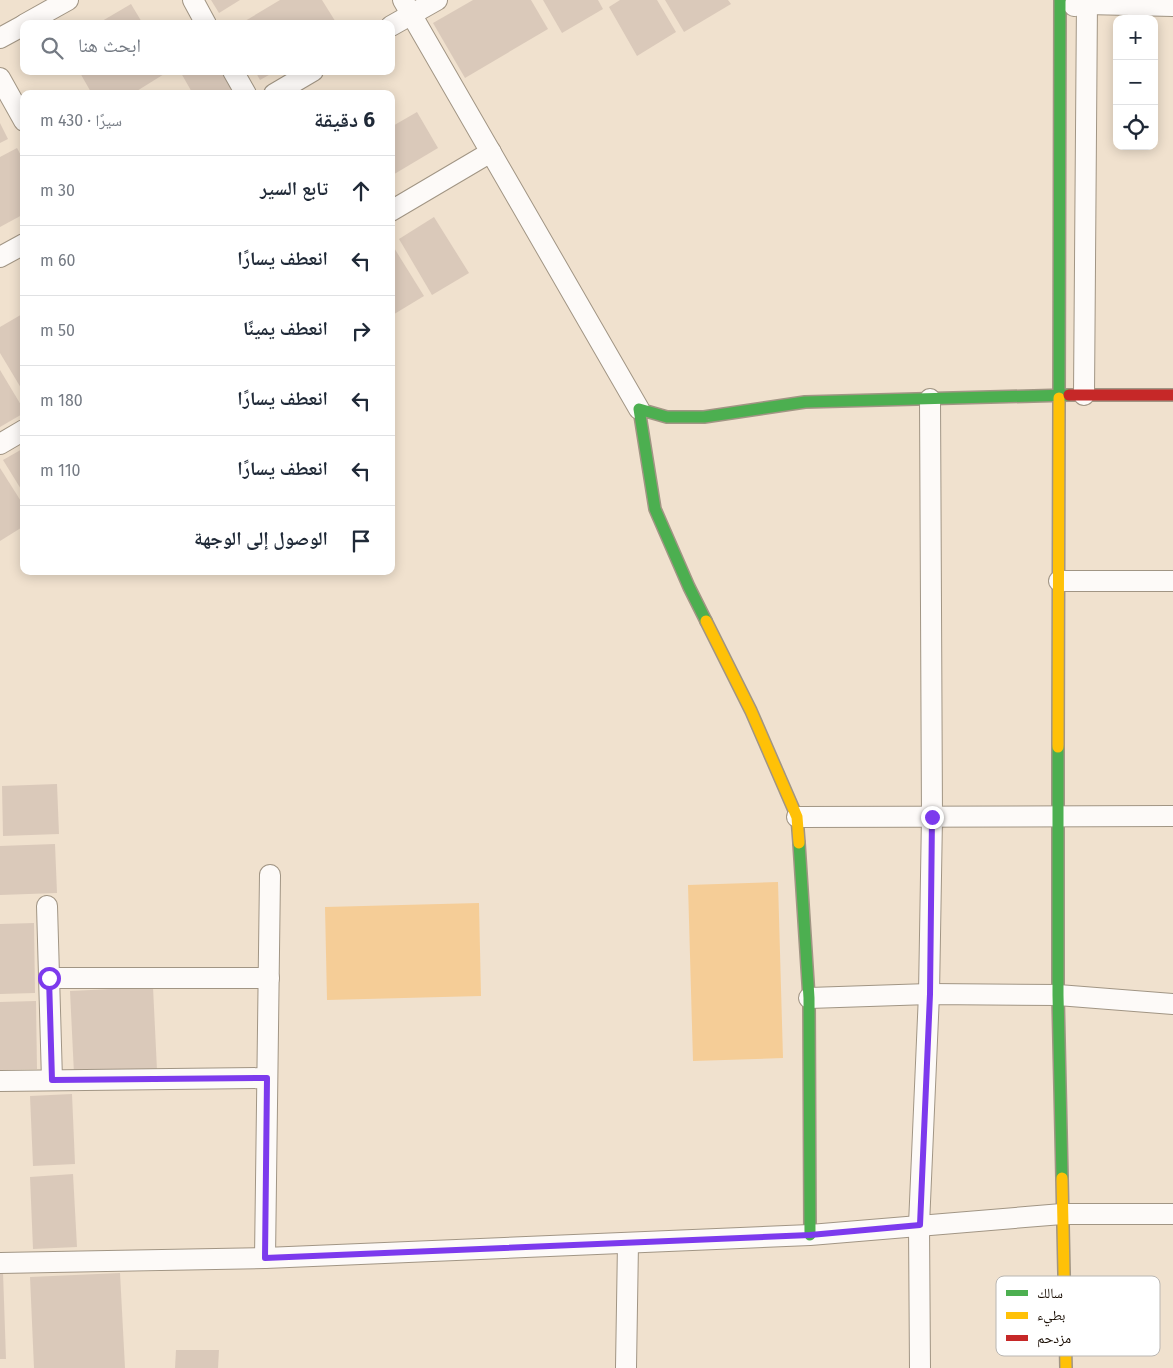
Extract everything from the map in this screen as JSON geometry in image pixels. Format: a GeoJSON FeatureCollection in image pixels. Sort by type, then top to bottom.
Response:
{"type":"FeatureCollection","features":[{"type":"Feature","properties":{"kind":"street"},"geometry":{"type":"LineString","coordinates":[[32,20],[68,0]]}},
{"type":"Feature","properties":{"kind":"street"},"geometry":{"type":"LineString","coordinates":[[192,0],[204,20]]}},
{"type":"Feature","properties":{"kind":"street"},"geometry":{"type":"LineString","coordinates":[[395,21],[407,7],[437,0]]}},
{"type":"Feature","properties":{"kind":"street"},"geometry":{"type":"LineString","coordinates":[[1084,395],[1087,2]]}},
{"type":"Feature","properties":{"kind":"street"},"geometry":{"type":"LineString","coordinates":[[1064,1276],[1058,994],[1060,4],[1087,2],[1173,6]]}},
{"type":"Feature","properties":{"kind":"street"},"geometry":{"type":"LineString","coordinates":[[407,7],[639,409],[656,509],[689,587],[751,711],[797,816],[809,998],[810,1235]]}},
{"type":"Feature","properties":{"kind":"street"},"geometry":{"type":"LineString","coordinates":[[0,38],[20,27]]}},
{"type":"Feature","properties":{"kind":"street"},"geometry":{"type":"LineString","coordinates":[[235,75],[244,90]]}},
{"type":"Feature","properties":{"kind":"street"},"geometry":{"type":"LineString","coordinates":[[281,90],[306,75]]}},
{"type":"Feature","properties":{"kind":"street"},"geometry":{"type":"LineString","coordinates":[[0,78],[20,114]]}},
{"type":"Feature","properties":{"kind":"street"},"geometry":{"type":"LineString","coordinates":[[395,209],[491,152]]}},
{"type":"Feature","properties":{"kind":"street"},"geometry":{"type":"LineString","coordinates":[[0,256],[20,246]]}},
{"type":"Feature","properties":{"kind":"street"},"geometry":{"type":"LineString","coordinates":[[639,409],[667,417],[704,417],[805,402],[1084,395],[1173,395]]}},
{"type":"Feature","properties":{"kind":"street"},"geometry":{"type":"LineString","coordinates":[[920,1368],[920,1225],[930,994],[932,817],[930,399]]}},
{"type":"Feature","properties":{"kind":"street"},"geometry":{"type":"LineString","coordinates":[[0,444],[20,432]]}},
{"type":"Feature","properties":{"kind":"street"},"geometry":{"type":"LineString","coordinates":[[1059,581],[1173,581]]}},
{"type":"Feature","properties":{"kind":"street"},"geometry":{"type":"LineString","coordinates":[[797,816],[1173,816]]}},
{"type":"Feature","properties":{"kind":"street"},"geometry":{"type":"LineString","coordinates":[[265,1258],[270,874]]}},
{"type":"Feature","properties":{"kind":"street"},"geometry":{"type":"LineString","coordinates":[[46,906],[52,1080]]}},
{"type":"Feature","properties":{"kind":"street"},"geometry":{"type":"LineString","coordinates":[[49,978],[269,978]]}},
{"type":"Feature","properties":{"kind":"street"},"geometry":{"type":"LineString","coordinates":[[809,998],[930,994],[1058,994],[1173,1004]]}},
{"type":"Feature","properties":{"kind":"street"},"geometry":{"type":"LineString","coordinates":[[0,1081],[267,1078]]}},
{"type":"Feature","properties":{"kind":"street"},"geometry":{"type":"LineString","coordinates":[[0,1263],[265,1258],[628,1243],[810,1235],[1062,1214],[1173,1214]]}},
{"type":"Feature","properties":{"kind":"street"},"geometry":{"type":"LineString","coordinates":[[626,1368],[628,1243]]}},
{"type":"Feature","properties":{"kind":"shaded area"},"geometry":{"type":"Polygon","coordinates":[[[778,882],[783,1058],[693,1061],[688,885],[778,882]]]}},
{"type":"Feature","properties":{"kind":"shaded area"},"geometry":{"type":"Polygon","coordinates":[[[479,903],[481,996],[327,1000],[325,907],[479,903]]]}},
{"type":"Feature","properties":{"kind":"building"},"geometry":{"type":"Polygon","coordinates":[[[211,0],[240,0],[219,13],[211,0]]]}},
{"type":"Feature","properties":{"kind":"building"},"geometry":{"type":"Polygon","coordinates":[[[280,0],[322,0],[334,20],[247,20],[280,0]]]}},
{"type":"Feature","properties":{"kind":"building"},"geometry":{"type":"Polygon","coordinates":[[[473,0],[531,0],[548,29],[465,78],[433,23],[473,0]]]}},
{"type":"Feature","properties":{"kind":"building"},"geometry":{"type":"Polygon","coordinates":[[[543,0],[598,0],[603,9],[562,33],[543,0]]]}},
{"type":"Feature","properties":{"kind":"building"},"geometry":{"type":"Polygon","coordinates":[[[620,0],[657,0],[676,32],[637,56],[609,7],[620,0]]]}},
{"type":"Feature","properties":{"kind":"building"},"geometry":{"type":"Polygon","coordinates":[[[665,0],[728,0],[731,4],[684,32],[665,0]]]}},
{"type":"Feature","properties":{"kind":"building"},"geometry":{"type":"Polygon","coordinates":[[[131,4],[141,20],[104,20],[131,4]]]}},
{"type":"Feature","properties":{"kind":"building"},"geometry":{"type":"Polygon","coordinates":[[[81,75],[163,75],[138,90],[90,90],[81,75]]]}},
{"type":"Feature","properties":{"kind":"building"},"geometry":{"type":"Polygon","coordinates":[[[182,75],[230,75],[237,86],[231,90],[191,90],[182,75]]]}},
{"type":"Feature","properties":{"kind":"building"},"geometry":{"type":"Polygon","coordinates":[[[257,75],[269,75],[260,80],[257,75]]]}},
{"type":"Feature","properties":{"kind":"building"},"geometry":{"type":"Polygon","coordinates":[[[417,112],[438,148],[395,174],[395,125],[417,112]]]}},
{"type":"Feature","properties":{"kind":"building"},"geometry":{"type":"Polygon","coordinates":[[[0,123],[8,139],[0,143],[0,123]]]}},
{"type":"Feature","properties":{"kind":"building"},"geometry":{"type":"Polygon","coordinates":[[[17,148],[20,154],[20,216],[0,227],[0,157],[17,148]]]}},
{"type":"Feature","properties":{"kind":"building"},"geometry":{"type":"Polygon","coordinates":[[[434,217],[469,273],[432,295],[399,239],[434,217]]]}},
{"type":"Feature","properties":{"kind":"building"},"geometry":{"type":"Polygon","coordinates":[[[395,249],[424,296],[395,314],[395,249]]]}},
{"type":"Feature","properties":{"kind":"building"},"geometry":{"type":"Polygon","coordinates":[[[20,315],[20,386],[0,353],[0,327],[20,315]]]}},
{"type":"Feature","properties":{"kind":"building"},"geometry":{"type":"Polygon","coordinates":[[[0,370],[20,403],[20,415],[0,427],[0,370]]]}},
{"type":"Feature","properties":{"kind":"building"},"geometry":{"type":"Polygon","coordinates":[[[20,450],[20,488],[3,460],[20,450]]]}},
{"type":"Feature","properties":{"kind":"building"},"geometry":{"type":"Polygon","coordinates":[[[0,468],[20,500],[20,528],[0,541],[0,468]]]}},
{"type":"Feature","properties":{"kind":"building"},"geometry":{"type":"Polygon","coordinates":[[[57,784],[59,834],[3,836],[2,786],[57,784]]]}},
{"type":"Feature","properties":{"kind":"building"},"geometry":{"type":"Polygon","coordinates":[[[55,844],[57,893],[0,895],[0,846],[55,844]]]}},
{"type":"Feature","properties":{"kind":"building"},"geometry":{"type":"Polygon","coordinates":[[[34,923],[35,993],[0,994],[0,924],[34,923]]]}},
{"type":"Feature","properties":{"kind":"building"},"geometry":{"type":"Polygon","coordinates":[[[153,987],[157,1070],[74,1074],[70,991],[153,987]]]}},
{"type":"Feature","properties":{"kind":"building"},"geometry":{"type":"Polygon","coordinates":[[[36,1001],[37,1069],[0,1070],[0,1002],[36,1001]]]}},
{"type":"Feature","properties":{"kind":"building"},"geometry":{"type":"Polygon","coordinates":[[[72,1094],[75,1164],[33,1166],[30,1096],[72,1094]]]}},
{"type":"Feature","properties":{"kind":"building"},"geometry":{"type":"Polygon","coordinates":[[[73,1174],[77,1247],[33,1249],[30,1177],[73,1174]]]}},
{"type":"Feature","properties":{"kind":"building"},"geometry":{"type":"Polygon","coordinates":[[[0,1272],[3,1272],[6,1359],[0,1359],[0,1272]]]}},
{"type":"Feature","properties":{"kind":"building"},"geometry":{"type":"Polygon","coordinates":[[[120,1273],[125,1368],[34,1368],[30,1277],[120,1273]]]}},
{"type":"Feature","properties":{"kind":"building"},"geometry":{"type":"Polygon","coordinates":[[[176,1350],[219,1350],[218,1368],[175,1368],[176,1350]]]}},
{"type":"Feature","properties":{"kind":"traffic: fast"},"geometry":{"type":"LineString","coordinates":[[1059,398],[1060,0]]}},
{"type":"Feature","properties":{"kind":"traffic: fast"},"geometry":{"type":"LineString","coordinates":[[706,621],[655,509],[639,409],[667,417],[704,417],[805,402],[1069,395]]}},
{"type":"Feature","properties":{"kind":"traffic: fast"},"geometry":{"type":"LineString","coordinates":[[1058,747],[1058,995],[1062,1178]]}},
{"type":"Feature","properties":{"kind":"traffic: fast"},"geometry":{"type":"LineString","coordinates":[[799,843],[809,998],[810,1235]]}},
{"type":"Feature","properties":{"kind":"traffic: slow"},"geometry":{"type":"LineString","coordinates":[[1058,747],[1059,398]]}},
{"type":"Feature","properties":{"kind":"traffic: slow"},"geometry":{"type":"LineString","coordinates":[[706,621],[751,711],[797,817],[799,843]]}},
{"type":"Feature","properties":{"kind":"traffic: slow"},"geometry":{"type":"LineString","coordinates":[[1062,1178],[1064,1276]]}},
{"type":"Feature","properties":{"kind":"traffic: slow"},"geometry":{"type":"LineString","coordinates":[[1066,1356],[1066,1368]]}},
{"type":"Feature","properties":{"kind":"traffic: jam"},"geometry":{"type":"LineString","coordinates":[[1069,395],[1173,395]]}},
{"type":"Feature","properties":{"kind":"route"},"geometry":{"type":"LineString","coordinates":[[49,978],[52,1080],[267,1078],[265,1258],[810,1235],[920,1225],[930,994],[932,817]]}}]}
